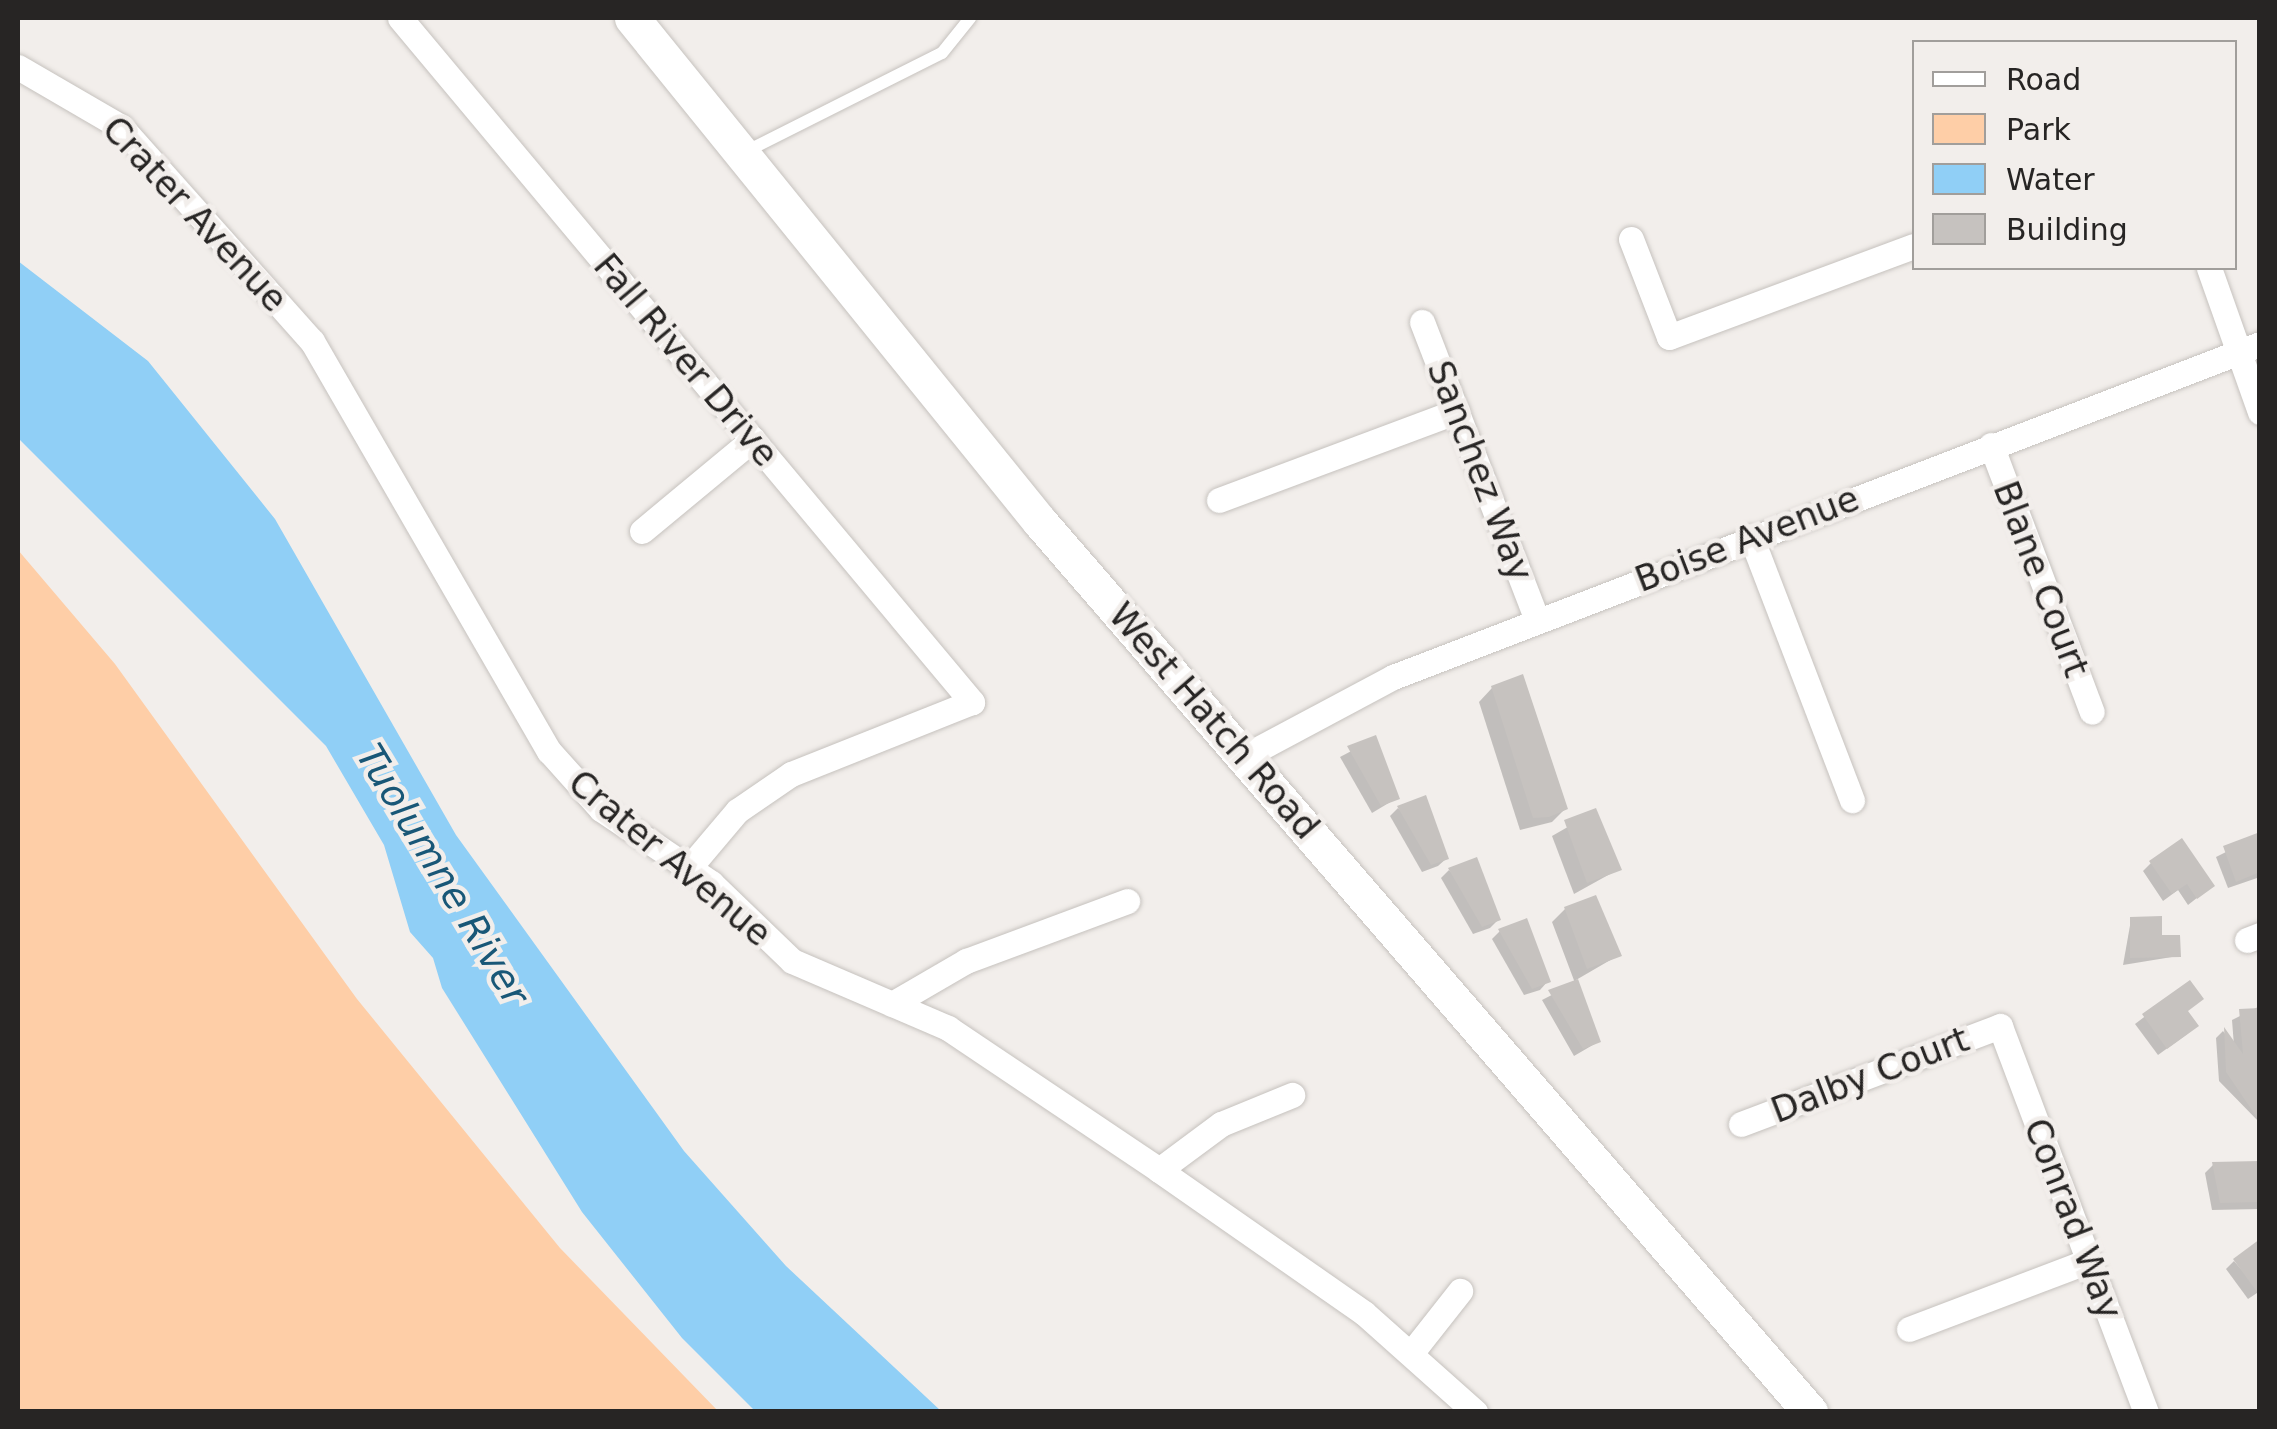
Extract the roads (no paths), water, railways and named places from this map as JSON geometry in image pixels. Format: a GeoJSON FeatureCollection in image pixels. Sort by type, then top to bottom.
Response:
{"type":"FeatureCollection","features":[{"type":"Feature","properties":{"kind":"main road","name":"West Hatch Road"},"geometry":{"type":"LineString","coordinates":[[632,18],[1040,522],[1810,1412]]}},
{"type":"Feature","properties":{"kind":"street","name":"Fall River Drive"},"geometry":{"type":"LineString","coordinates":[[400,18],[972,702],[790,774],[737,812],[688,869]]}},
{"type":"Feature","properties":{"kind":"street","name":"Crater Avenue"},"geometry":{"type":"LineString","coordinates":[[18,67],[121,127],[312,341],[549,751],[601,809],[688,869],[792,960],[948,1028],[1159,1170],[1412,1352],[1475,1412]]}},
{"type":"Feature","properties":{"kind":"street"},"geometry":{"type":"LineString","coordinates":[[1631,239],[1669,337],[1912,247]]}},
{"type":"Feature","properties":{"kind":"street"},"geometry":{"type":"LineString","coordinates":[[2210,270],[2248,348],[2260,412]]}},
{"type":"Feature","properties":{"kind":"street","name":"Sanchez Way"},"geometry":{"type":"LineString","coordinates":[[1422,322],[1537,620]]}},
{"type":"Feature","properties":{"kind":"street","name":"Boise Avenue"},"geometry":{"type":"LineString","coordinates":[[1245,756],[1342,699],[1751,537],[2248,348]]}},
{"type":"Feature","properties":{"kind":"street"},"geometry":{"type":"LineString","coordinates":[[1219,500],[1456,410]]}},
{"type":"Feature","properties":{"kind":"street"},"geometry":{"type":"LineString","coordinates":[[642,532],[752,439]]}},
{"type":"Feature","properties":{"kind":"street","name":"Blane Court"},"geometry":{"type":"LineString","coordinates":[[1991,445],[2092,712]]}},
{"type":"Feature","properties":{"kind":"street"},"geometry":{"type":"LineString","coordinates":[[1751,537],[1852,800]]}},
{"type":"Feature","properties":{"kind":"street"},"geometry":{"type":"LineString","coordinates":[[892,1004],[966,961],[1127,901]]}},
{"type":"Feature","properties":{"kind":"street","name":"Dalby Court"},"geometry":{"type":"LineString","coordinates":[[1740,1124],[2000,1026]]}},
{"type":"Feature","properties":{"kind":"street","name":"Conrad Way"},"geometry":{"type":"LineString","coordinates":[[2000,1026],[2146,1412]]}},
{"type":"Feature","properties":{"kind":"street"},"geometry":{"type":"LineString","coordinates":[[1159,1170],[1221,1124],[1292,1095]]}},
{"type":"Feature","properties":{"kind":"street"},"geometry":{"type":"LineString","coordinates":[[1908,1329],[2088,1260]]}},
{"type":"Feature","properties":{"kind":"street"},"geometry":{"type":"LineString","coordinates":[[1412,1352],[1460,1291]]}},
{"type":"Feature","properties":{"kind":"lane"},"geometry":{"type":"LineString","coordinates":[[743,153],[942,53],[970,18]]}},
{"type":"Feature","properties":{"kind":"water","name":"Tuolumne River"},"geometry":{"type":"Polygon","coordinates":[[[18,261],[148,361],[275,519],[456,835],[684,1151],[786,1266],[941,1411],[755,1411],[682,1338],[582,1212],[442,988],[433,958],[410,932],[384,845],[326,746],[18,438],[18,261]]]}}]}
